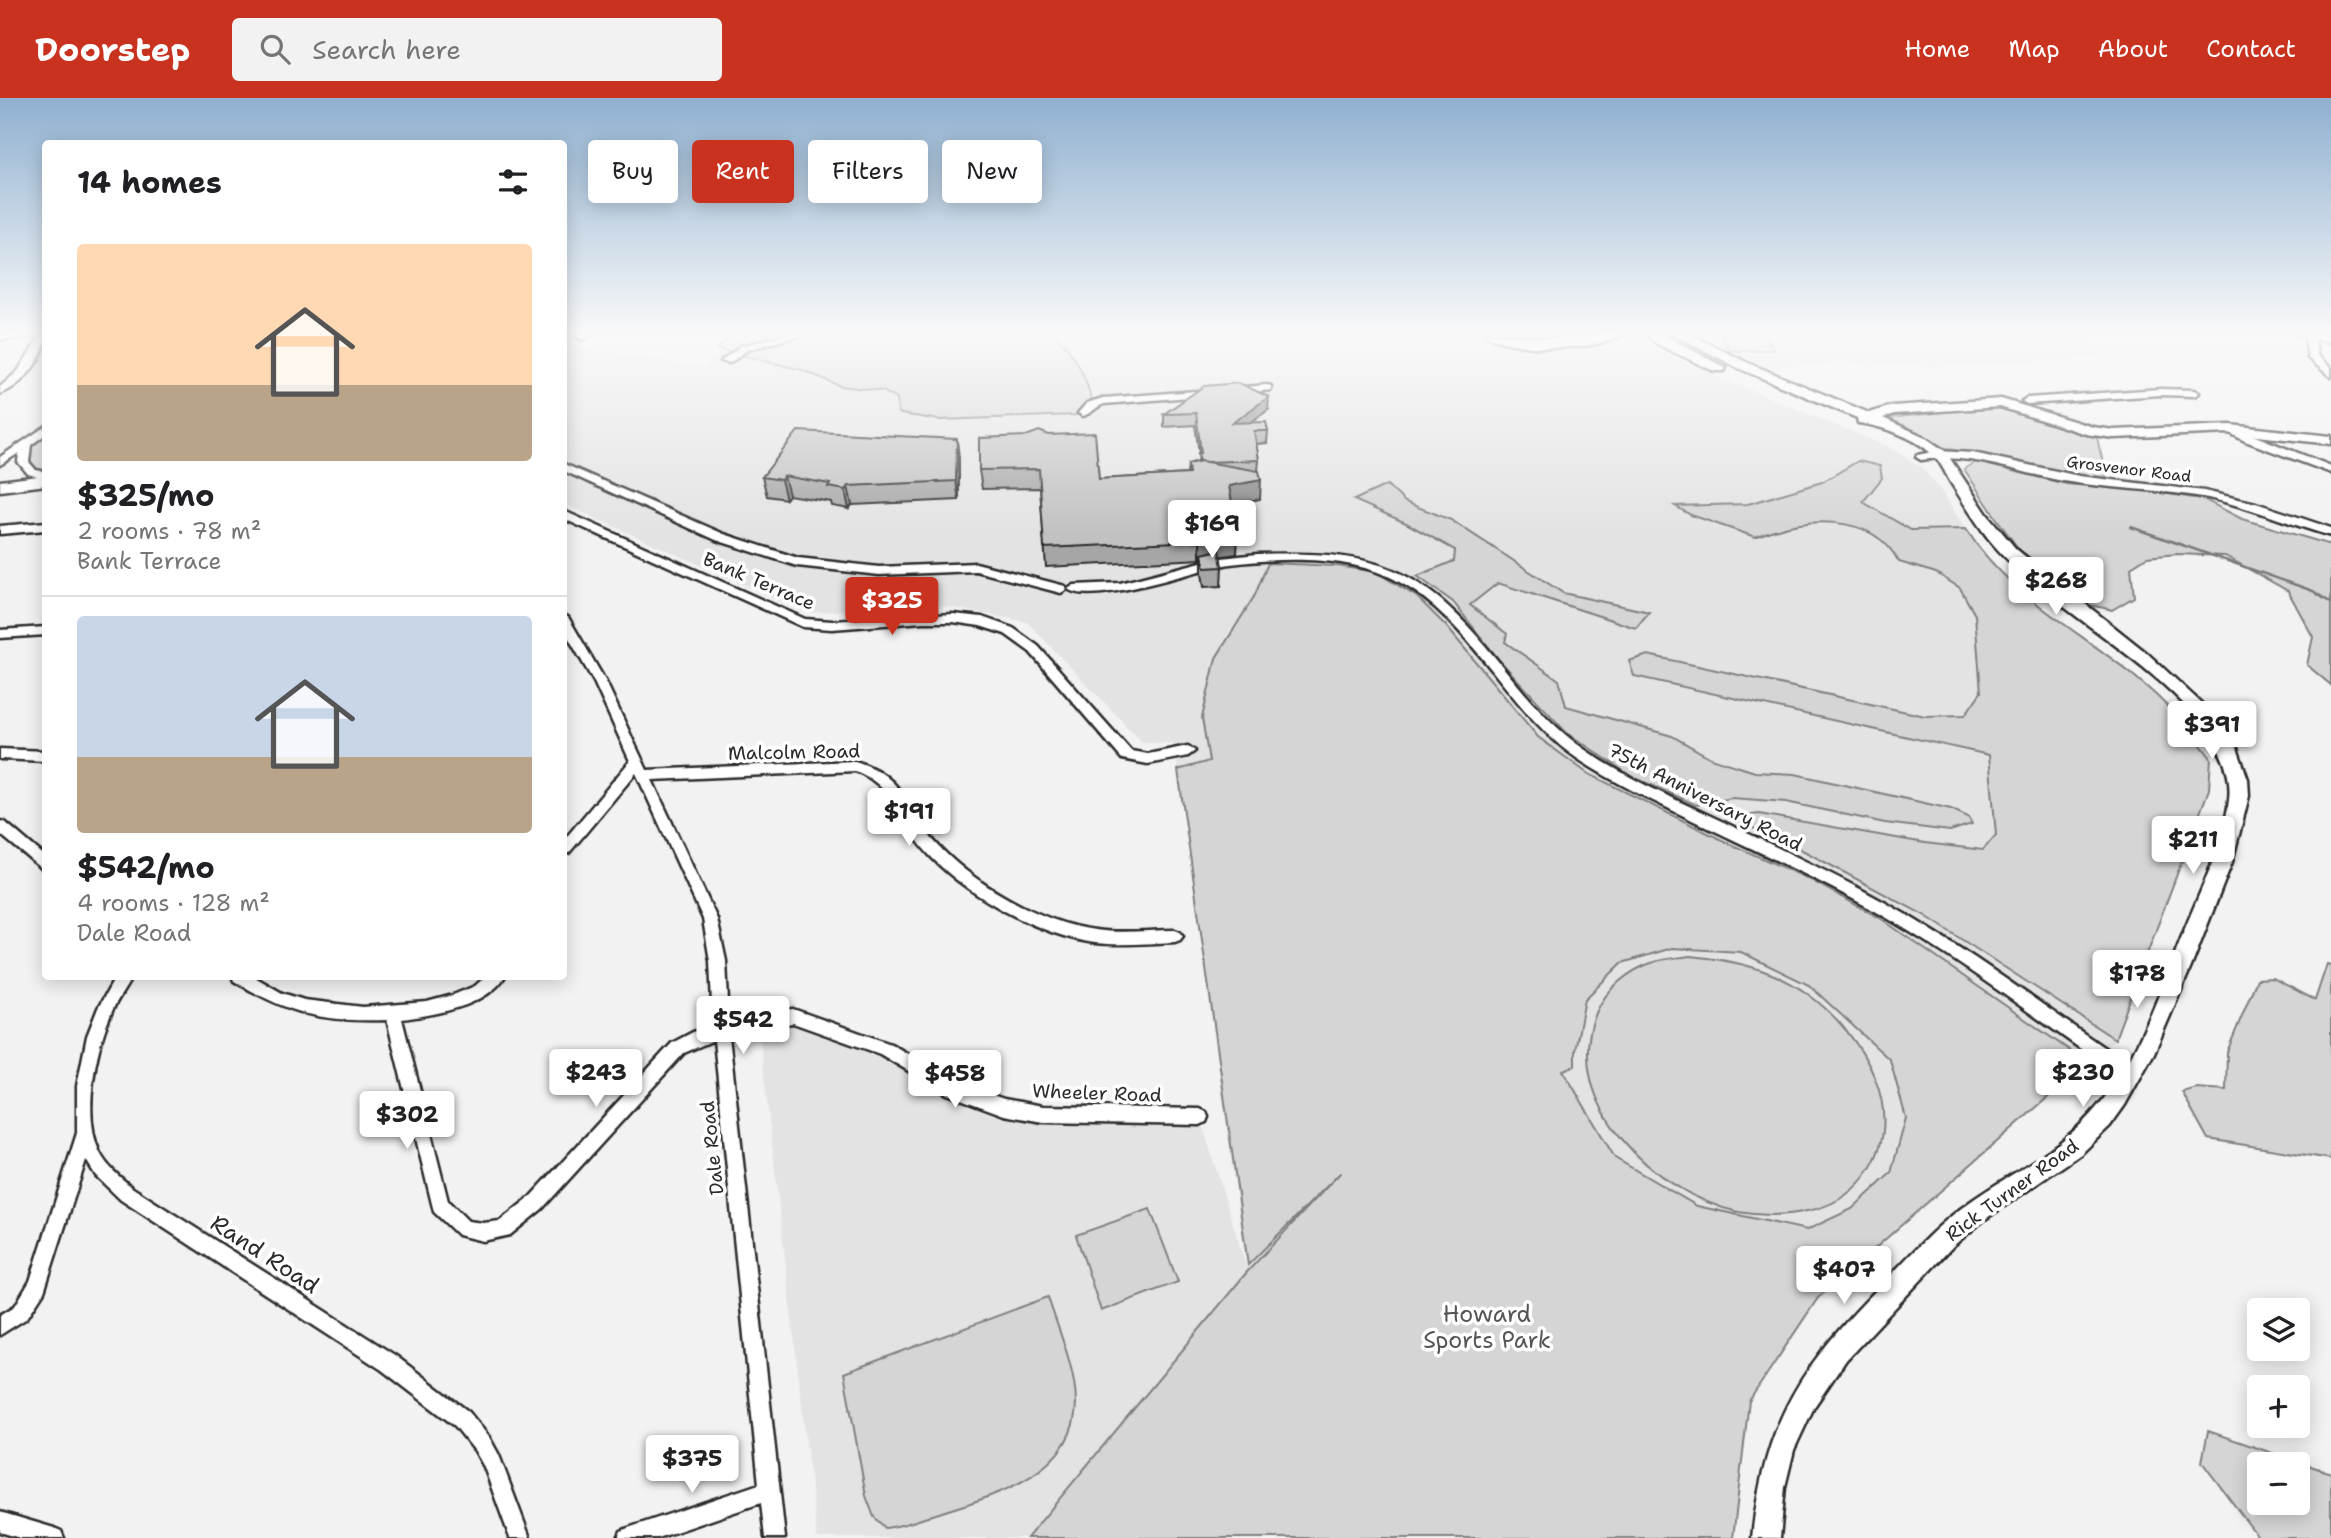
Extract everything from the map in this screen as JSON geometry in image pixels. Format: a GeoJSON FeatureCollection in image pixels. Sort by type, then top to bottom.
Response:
{"type":"FeatureCollection","features":[{"type":"Feature","properties":{"kind":"main road","name":"Rick Turner Road"},"geometry":{"type":"LineString","coordinates":[[1797,400],[1921,457],[1955,477]]}},
{"type":"Feature","properties":{"kind":"main road"},"geometry":{"type":"LineString","coordinates":[[1825,400],[1939,452]]}},
{"type":"Feature","properties":{"kind":"main road"},"geometry":{"type":"LineString","coordinates":[[1854,426],[1867,418],[1892,411],[2001,402],[2029,406],[2091,430],[2114,434],[2230,429],[2331,440]]}},
{"type":"Feature","properties":{"kind":"main road","name":"Rick Turner Road"},"geometry":{"type":"LineString","coordinates":[[1766,1538],[1772,1484],[1785,1438],[1806,1392],[1828,1361],[1857,1326],[1946,1236],[1974,1213],[2081,1140],[2099,1124],[2131,1075],[2182,962],[2241,801],[2235,763],[2217,730],[2189,699],[2006,549],[1939,452]]}},
{"type":"Feature","properties":{"kind":"main road"},"geometry":{"type":"LineString","coordinates":[[0,486],[42,479]]}},
{"type":"Feature","properties":{"kind":"street"},"geometry":{"type":"LineString","coordinates":[[1083,412],[1091,405],[1112,400]]}},
{"type":"Feature","properties":{"kind":"street"},"geometry":{"type":"LineString","coordinates":[[2029,406],[2083,400]]}},
{"type":"Feature","properties":{"kind":"street"},"geometry":{"type":"LineString","coordinates":[[2230,429],[2249,439],[2331,470]]}},
{"type":"Feature","properties":{"kind":"street"},"geometry":{"type":"LineString","coordinates":[[0,463],[42,432]]}},
{"type":"Feature","properties":{"kind":"street"},"geometry":{"type":"LineString","coordinates":[[26,442],[22,454],[26,467],[42,476]]}},
{"type":"Feature","properties":{"kind":"street","name":"Grosvenor Road"},"geometry":{"type":"LineString","coordinates":[[1921,457],[1939,452],[1962,454],[2074,479],[2203,494],[2256,507],[2331,532]]}},
{"type":"Feature","properties":{"kind":"street"},"geometry":{"type":"LineString","coordinates":[[567,463],[600,474],[650,504]]}},
{"type":"Feature","properties":{"kind":"street","name":"75th Anniversary Road"},"geometry":{"type":"LineString","coordinates":[[567,468],[720,537],[797,562],[879,571],[976,567],[1007,573],[1043,586],[1066,587],[1122,587],[1203,565],[1265,557],[1345,560],[1395,575],[1421,589],[1447,611],[1522,702],[1552,732],[1595,764],[1860,896],[1957,954],[2131,1075]]}},
{"type":"Feature","properties":{"kind":"street","name":"Bank Terrace"},"geometry":{"type":"LineString","coordinates":[[567,516],[803,623],[832,626],[940,617],[998,626],[1022,638],[1034,649],[1127,755],[1148,759],[1188,751]]}},
{"type":"Feature","properties":{"kind":"street"},"geometry":{"type":"LineString","coordinates":[[0,530],[42,526]]}},
{"type":"Feature","properties":{"kind":"street","name":"Dale Road"},"geometry":{"type":"LineString","coordinates":[[567,625],[600,682],[641,768],[712,927],[719,954],[721,1032],[775,1538]]}},
{"type":"Feature","properties":{"kind":"street"},"geometry":{"type":"LineString","coordinates":[[0,634],[42,631]]}},
{"type":"Feature","properties":{"kind":"street"},"geometry":{"type":"LineString","coordinates":[[0,754],[42,755]]}},
{"type":"Feature","properties":{"kind":"street","name":"Malcolm Road"},"geometry":{"type":"LineString","coordinates":[[641,768],[855,766],[869,769],[887,782],[919,833],[943,859],[1008,904],[1059,928],[1085,935],[1175,936]]}},
{"type":"Feature","properties":{"kind":"street"},"geometry":{"type":"LineString","coordinates":[[567,846],[641,768]]}},
{"type":"Feature","properties":{"kind":"street"},"geometry":{"type":"LineString","coordinates":[[0,826],[42,863]]}},
{"type":"Feature","properties":{"kind":"street","name":"Rand Road"},"geometry":{"type":"LineString","coordinates":[[122,980],[112,992],[94,1044],[83,1097],[85,1135],[93,1156],[127,1194],[389,1363],[462,1419],[492,1462],[520,1538]]}},
{"type":"Feature","properties":{"kind":"street"},"geometry":{"type":"LineString","coordinates":[[246,980],[296,1005],[365,1014],[393,1013],[464,1000],[495,980]]}},
{"type":"Feature","properties":{"kind":"street","name":"Wheeler Road"},"geometry":{"type":"LineString","coordinates":[[393,1013],[440,1206],[464,1229],[483,1232],[504,1229],[536,1203],[678,1048],[699,1037],[768,1019],[793,1016],[884,1049],[953,1089],[1004,1107],[1043,1114],[1200,1117]]}},
{"type":"Feature","properties":{"kind":"street"},"geometry":{"type":"LineString","coordinates":[[0,1325],[21,1312],[38,1286],[85,1135]]}},
{"type":"Feature","properties":{"kind":"street"},"geometry":{"type":"LineString","coordinates":[[628,1538],[768,1491]]}},
{"type":"Feature","properties":{"kind":"street"},"geometry":{"type":"LineString","coordinates":[[0,1521],[54,1538]]}},
{"type":"Feature","properties":{"kind":"shaded area"},"geometry":{"type":"Polygon","coordinates":[[[567,400],[1776,400],[1891,448],[1922,468],[1942,492],[1977,548],[2032,601],[2133,675],[2179,715],[2211,758],[2209,789],[2115,1039],[1818,1298],[1749,1401],[1733,1538],[817,1538],[758,1023],[796,1015],[1004,1107],[1200,1117],[1246,1266],[1174,743],[1143,743],[1027,622],[931,604],[807,613],[567,505],[567,400]]]}},
{"type":"Feature","properties":{"kind":"green space"},"geometry":{"type":"Polygon","coordinates":[[[897,400],[1091,400],[1094,410],[1076,415],[940,420],[898,412],[897,400]]]}},
{"type":"Feature","properties":{"kind":"green space"},"geometry":{"type":"Polygon","coordinates":[[[1998,406],[2096,434],[2107,479],[2079,477],[1945,448],[1890,422],[1890,418],[1998,406]]]}},
{"type":"Feature","properties":{"kind":"green space"},"geometry":{"type":"Polygon","coordinates":[[[42,434],[42,470],[31,467],[24,457],[31,443],[42,434]]]}},
{"type":"Feature","properties":{"kind":"green space"},"geometry":{"type":"Polygon","coordinates":[[[1858,461],[1880,466],[1882,478],[1863,502],[1911,530],[1966,529],[1983,552],[2022,592],[2134,676],[2184,725],[2211,758],[2209,789],[2115,1039],[1924,915],[1804,851],[1730,818],[1759,814],[1925,843],[1983,850],[1996,835],[1989,755],[1634,676],[1629,661],[1648,655],[1925,716],[1965,715],[1981,692],[1975,615],[1960,588],[1936,573],[1899,562],[1887,545],[1854,526],[1835,523],[1794,525],[1755,537],[1691,515],[1675,506],[1748,504],[1822,482],[1858,461]]]}},
{"type":"Feature","properties":{"kind":"green space"},"geometry":{"type":"Polygon","coordinates":[[[1976,462],[2066,484],[2158,492],[2205,500],[2242,519],[2331,545],[2331,685],[2307,665],[2313,637],[2288,591],[2225,556],[2177,554],[2147,557],[2131,567],[2134,597],[2112,610],[2080,602],[2061,591],[2029,561],[1988,506],[1964,469],[1976,462]]]}},
{"type":"Feature","properties":{"kind":"green space"},"geometry":{"type":"Polygon","coordinates":[[[1387,485],[1405,502],[1451,520],[1563,593],[1649,612],[1636,628],[1498,583],[1470,605],[1507,634],[1505,642],[1559,680],[1566,706],[1672,736],[1711,758],[1755,772],[1795,774],[1951,809],[1968,817],[1972,824],[1950,831],[1885,823],[1786,802],[1732,798],[1696,805],[1631,776],[1566,732],[1501,662],[1453,602],[1417,576],[1454,561],[1455,550],[1406,523],[1354,500],[1387,485]]]}},
{"type":"Feature","properties":{"kind":"green space","name":"Howard Sports Park"},"geometry":{"type":"Polygon","coordinates":[[[1268,563],[1337,566],[1376,572],[1417,597],[1446,626],[1538,737],[1587,773],[1730,844],[1809,879],[1880,918],[2069,1050],[2078,1071],[1818,1298],[1749,1401],[1733,1538],[1027,1538],[1247,1272],[1341,1172],[1248,1265],[1178,770],[1209,761],[1202,718],[1216,658],[1255,595],[1268,563]],[[1672,948],[1622,963],[1585,999],[1575,1051],[1575,1066],[1563,1070],[1615,1158],[1697,1206],[1807,1230],[1852,1209],[1891,1173],[1906,1118],[1890,1060],[1809,985],[1741,952],[1672,948]]]}},
{"type":"Feature","properties":{"kind":"green space"},"geometry":{"type":"Polygon","coordinates":[[[1690,956],[1753,967],[1782,978],[1829,1012],[1863,1054],[1875,1078],[1882,1103],[1883,1128],[1878,1153],[1864,1177],[1839,1199],[1824,1207],[1772,1215],[1738,1212],[1707,1202],[1676,1186],[1647,1165],[1622,1140],[1603,1111],[1591,1080],[1588,1047],[1600,1004],[1612,988],[1636,970],[1658,961],[1690,956]]]}},
{"type":"Feature","properties":{"kind":"green space"},"geometry":{"type":"Polygon","coordinates":[[[2327,964],[2331,965],[2331,1159],[2208,1139],[2182,1092],[2196,1088],[2226,1090],[2227,1052],[2257,979],[2273,978],[2315,1000],[2327,964]]]}},
{"type":"Feature","properties":{"kind":"green space"},"geometry":{"type":"Polygon","coordinates":[[[1150,1209],[1178,1282],[1101,1311],[1076,1235],[1150,1209]]]}},
{"type":"Feature","properties":{"kind":"green space"},"geometry":{"type":"Polygon","coordinates":[[[1048,1297],[1075,1388],[1073,1425],[1063,1446],[1049,1463],[1009,1488],[900,1526],[885,1528],[874,1517],[866,1496],[844,1373],[1048,1297]]]}},
{"type":"Feature","properties":{"kind":"green space"},"geometry":{"type":"Polygon","coordinates":[[[2208,1431],[2270,1452],[2247,1452],[2247,1515],[2310,1515],[2310,1466],[2331,1473],[2331,1538],[2259,1538],[2202,1462],[2208,1431]]]}},
{"type":"Feature","properties":{"kind":"building"},"geometry":{"type":"Polygon","coordinates":[[[1184,400],[1264,400],[1232,423],[1266,422],[1268,431],[1254,431],[1259,460],[1200,461],[1196,413],[1164,414],[1184,400]]]}},
{"type":"Feature","properties":{"kind":"building"},"geometry":{"type":"Polygon","coordinates":[[[798,431],[957,439],[956,481],[848,486],[845,490],[828,487],[830,484],[784,476],[781,480],[762,477],[798,431]]]}},
{"type":"Feature","properties":{"kind":"building"},"geometry":{"type":"Polygon","coordinates":[[[1039,431],[1049,435],[1095,433],[1099,479],[1189,474],[1188,464],[1201,461],[1259,471],[1261,480],[1229,486],[1238,535],[1200,541],[1044,548],[1039,469],[979,470],[979,438],[1026,436],[1039,431]]]}},
{"type":"Feature","properties":{"kind":"building"},"geometry":{"type":"Polygon","coordinates":[[[1219,550],[1222,567],[1205,568],[1202,554],[1219,550]]]}},
{"type":"Feature","properties":{"kind":"waterway"},"geometry":{"type":"LineString","coordinates":[[2131,527],[2313,591],[2331,603]]}}]}
